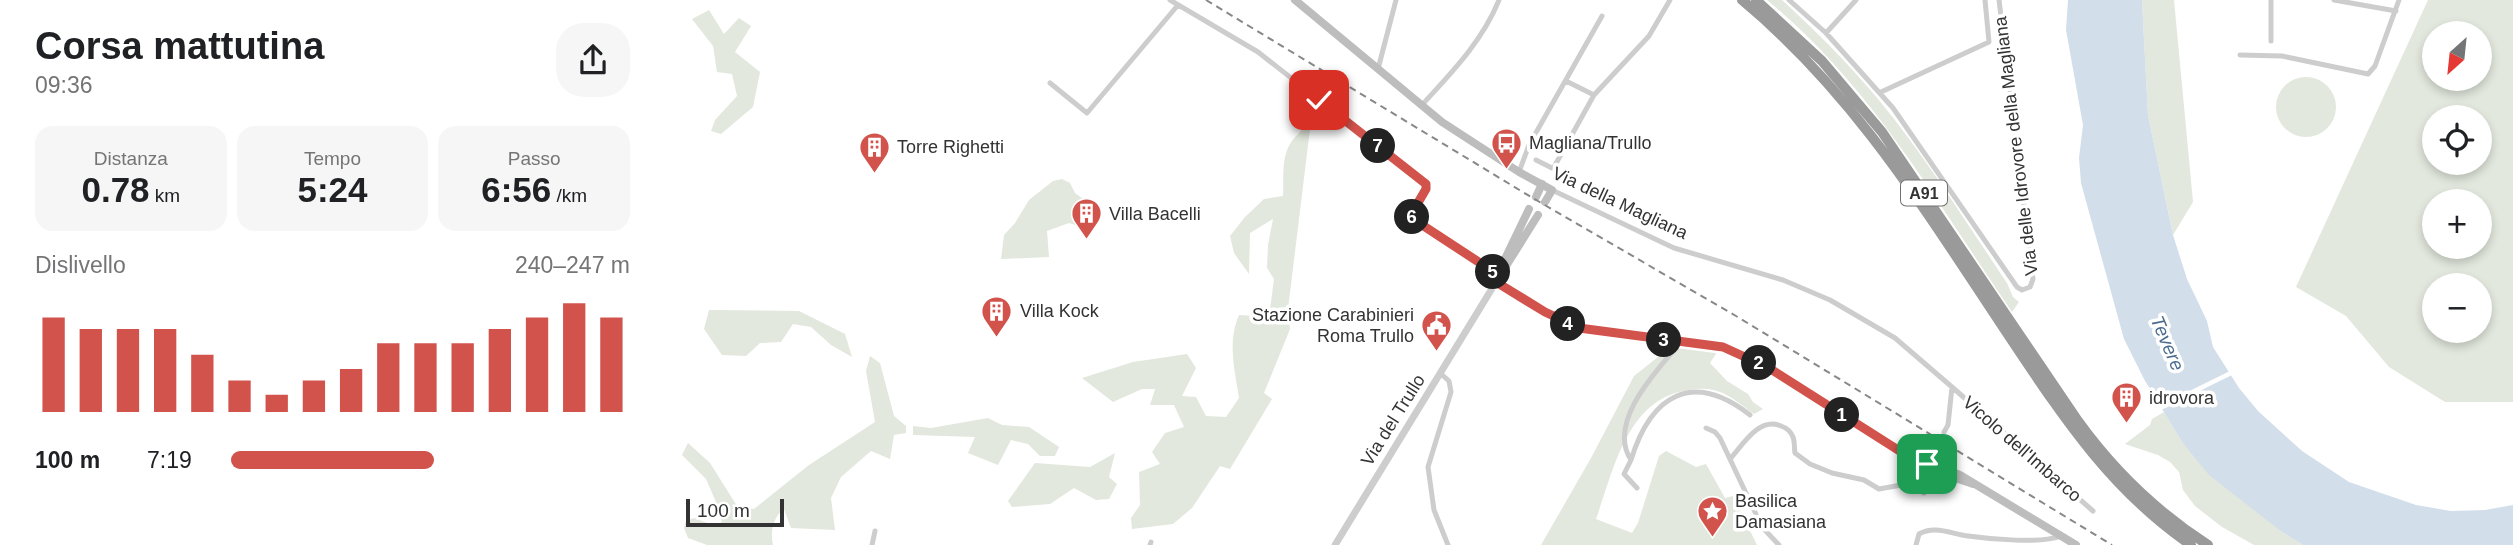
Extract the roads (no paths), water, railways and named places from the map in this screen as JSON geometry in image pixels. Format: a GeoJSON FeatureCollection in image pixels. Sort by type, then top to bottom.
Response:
{"type":"FeatureCollection","features":[{"type":"Feature","properties":{"kind":"highway","name":"A91"},"geometry":{"type":"LineString","coordinates":[[1742,0],[1810,62],[1865,125],[2070,427],[2118,477],[2209,545]]}},
{"type":"Feature","properties":{"kind":"highway","name":"A91"},"geometry":{"type":"LineString","coordinates":[[1756,0],[1822,61],[1876,124],[2118,477],[2143,508],[2191,545]]}},
{"type":"Feature","properties":{"kind":"main road","name":"Via della Magliana"},"geometry":{"type":"LineString","coordinates":[[1295,0],[1420,106],[1519,172],[1552,190]]}},
{"type":"Feature","properties":{"kind":"main road"},"geometry":{"type":"LineString","coordinates":[[1536,197],[1542,184]]}},
{"type":"Feature","properties":{"kind":"main road"},"geometry":{"type":"LineString","coordinates":[[1545,202],[1552,190]]}},
{"type":"Feature","properties":{"kind":"main road","name":"Via del Trullo"},"geometry":{"type":"LineString","coordinates":[[1498,279],[1508,251],[1529,209]]}},
{"type":"Feature","properties":{"kind":"main road","name":"Via del Trullo"},"geometry":{"type":"LineString","coordinates":[[1498,279],[1538,215]]}},
{"type":"Feature","properties":{"kind":"main road"},"geometry":{"type":"LineString","coordinates":[[1498,279],[1552,315],[1579,328],[1727,348],[1756,361],[1915,461],[1948,469],[2075,545]]}},
{"type":"Feature","properties":{"kind":"street"},"geometry":{"type":"LineString","coordinates":[[1170,0],[1258,52],[1425,183],[1426,189],[1412,213],[1413,219],[1498,279]]}},
{"type":"Feature","properties":{"kind":"street"},"geometry":{"type":"LineString","coordinates":[[1378,69],[1395,0]]}},
{"type":"Feature","properties":{"kind":"street"},"geometry":{"type":"LineString","coordinates":[[1420,106],[1464,59],[1489,24],[1499,0]]}},
{"type":"Feature","properties":{"kind":"street"},"geometry":{"type":"LineString","coordinates":[[1536,160],[1554,167],[1594,95],[1649,36],[1670,0]]}},
{"type":"Feature","properties":{"kind":"street","name":"Via delle Idrovore della Magliana"},"geometry":{"type":"LineString","coordinates":[[1789,0],[1826,33],[1881,92],[1931,159],[2017,287],[2022,290],[2028,289],[2033,279],[1999,0]]}},
{"type":"Feature","properties":{"kind":"street"},"geometry":{"type":"LineString","coordinates":[[1826,33],[1856,0]]}},
{"type":"Feature","properties":{"kind":"street"},"geometry":{"type":"LineString","coordinates":[[1881,92],[1989,43],[1985,0]]}},
{"type":"Feature","properties":{"kind":"street"},"geometry":{"type":"LineString","coordinates":[[2271,0],[2271,41]]}},
{"type":"Feature","properties":{"kind":"street"},"geometry":{"type":"LineString","coordinates":[[2334,0],[2396,11]]}},
{"type":"Feature","properties":{"kind":"street"},"geometry":{"type":"LineString","coordinates":[[2240,55],[2282,57],[2368,74],[2375,66],[2399,0]]}},
{"type":"Feature","properties":{"kind":"street"},"geometry":{"type":"LineString","coordinates":[[1050,83],[1087,113],[1178,5]]}},
{"type":"Feature","properties":{"kind":"street"},"geometry":{"type":"LineString","coordinates":[[1519,172],[1529,145],[1602,16]]}},
{"type":"Feature","properties":{"kind":"street"},"geometry":{"type":"LineString","coordinates":[[1566,81],[1594,95]]}},
{"type":"Feature","properties":{"kind":"street","name":"Via della Magliana"},"geometry":{"type":"LineString","coordinates":[[1552,190],[1674,248],[1783,280],[1830,300],[1895,338],[1952,387]]}},
{"type":"Feature","properties":{"kind":"street","name":"Via del Trullo"},"geometry":{"type":"LineString","coordinates":[[1335,545],[1498,279]]}},
{"type":"Feature","properties":{"kind":"street"},"geometry":{"type":"LineString","coordinates":[[1631,460],[1624,447],[1625,435],[1639,393],[1681,342]]}},
{"type":"Feature","properties":{"kind":"street"},"geometry":{"type":"LineString","coordinates":[[1440,373],[1449,381],[1451,392],[1428,467],[1434,510],[1448,545]]}},
{"type":"Feature","properties":{"kind":"street"},"geometry":{"type":"LineString","coordinates":[[1944,432],[1948,425],[1952,387]]}},
{"type":"Feature","properties":{"kind":"street","name":"Vicolo dell'Imbarco"},"geometry":{"type":"LineString","coordinates":[[1952,387],[2092,510]]}},
{"type":"Feature","properties":{"kind":"street"},"geometry":{"type":"LineString","coordinates":[[1637,488],[1623,474],[1646,423],[1660,406],[1671,398],[1713,393],[1734,402],[1750,415]]}},
{"type":"Feature","properties":{"kind":"street"},"geometry":{"type":"LineString","coordinates":[[1730,459],[1753,432],[1770,423],[1790,431],[1795,453],[1809,464],[1832,473],[1864,480],[1879,489],[1907,484],[1924,493],[1928,484],[1910,477]]}},
{"type":"Feature","properties":{"kind":"street"},"geometry":{"type":"LineString","coordinates":[[1706,428],[1717,435],[1762,527],[1779,545]]}},
{"type":"Feature","properties":{"kind":"street"},"geometry":{"type":"LineString","coordinates":[[1907,484],[1915,461]]}},
{"type":"Feature","properties":{"kind":"street"},"geometry":{"type":"LineString","coordinates":[[1916,545],[1919,534],[1930,530],[1972,537],[2049,540],[2061,536]]}},
{"type":"Feature","properties":{"kind":"street"},"geometry":{"type":"LineString","coordinates":[[872,545],[875,531]]}},
{"type":"Feature","properties":{"kind":"water","name":"Tevere"},"geometry":{"type":"Polygon","coordinates":[[[2068,0],[2142,0],[2148,115],[2173,235],[2187,279],[2207,321],[2213,347],[2239,388],[2258,411],[2302,451],[2349,482],[2416,505],[2451,511],[2485,510],[2513,505],[2513,545],[2303,545],[2282,532],[2209,475],[2182,442],[2144,379],[2124,339],[2081,183],[2079,158],[2083,125],[2066,30],[2068,0]]]}},
{"type":"Feature","properties":{"kind":"railway"},"geometry":{"type":"LineString","coordinates":[[1206,0],[1531,197],[1736,316],[2112,545]]}},
{"type":"Feature","properties":{"kind":"place","name":"Magliana/Trullo"},"geometry":{"type":"Point","coordinates":[1506,170]}},
{"type":"Feature","properties":{"kind":"place","name":"Torre Righetti"},"geometry":{"type":"Point","coordinates":[874,174]}},
{"type":"Feature","properties":{"kind":"place","name":"Villa Bacelli"},"geometry":{"type":"Point","coordinates":[1086,241]}},
{"type":"Feature","properties":{"kind":"place","name":"Villa Kock"},"geometry":{"type":"Point","coordinates":[997,338]}},
{"type":"Feature","properties":{"kind":"place","name":"Stazione Carabinieri Roma Trullo"},"geometry":{"type":"Point","coordinates":[1437,352]}},
{"type":"Feature","properties":{"kind":"place","name":"idrovora"},"geometry":{"type":"Point","coordinates":[2126,425]}},
{"type":"Feature","properties":{"kind":"place","name":"Basilica Damasiana"},"geometry":{"type":"Point","coordinates":[1712,538]}}]}
